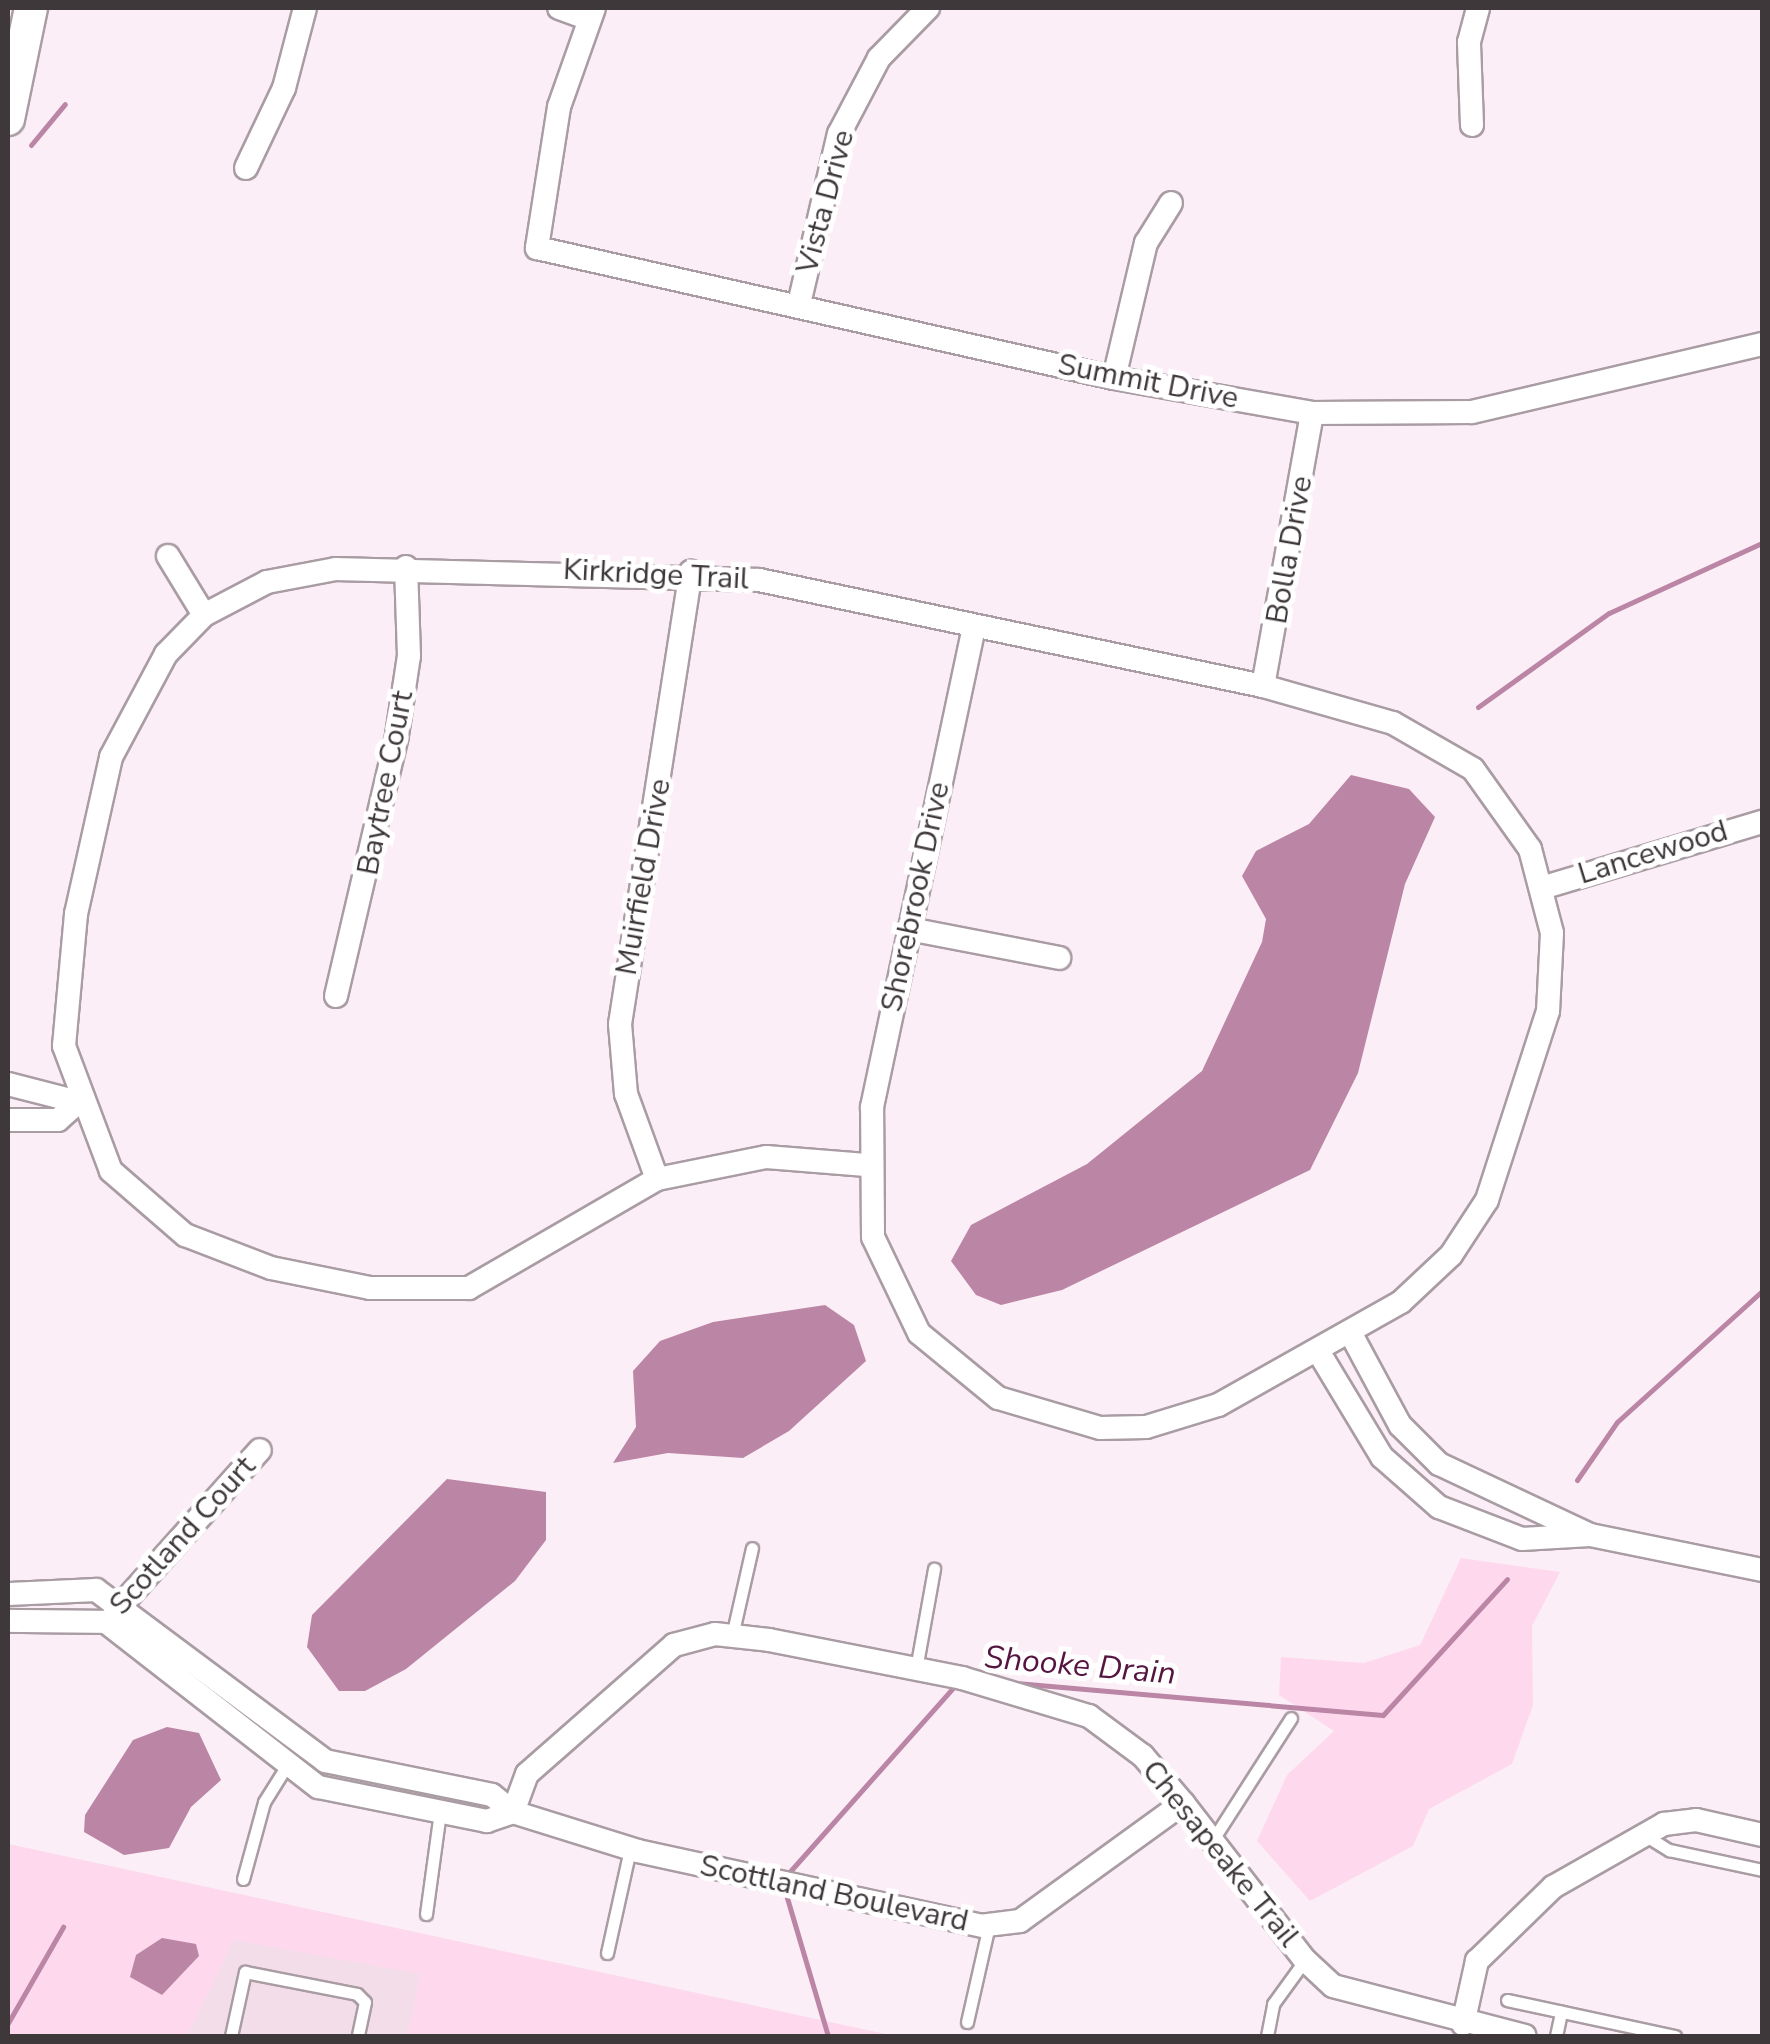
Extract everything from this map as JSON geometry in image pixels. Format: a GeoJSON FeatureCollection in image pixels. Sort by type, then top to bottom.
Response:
{"type":"FeatureCollection","features":[{"type":"Feature","properties":{"kind":"main road"},"geometry":{"type":"LineString","coordinates":[[8,120],[30,8]]}},
{"type":"Feature","properties":{"kind":"street"},"geometry":{"type":"LineString","coordinates":[[246,168],[284,88],[305,8]]}},
{"type":"Feature","properties":{"kind":"street"},"geometry":{"type":"LineString","coordinates":[[559,8],[592,13]]}},
{"type":"Feature","properties":{"kind":"street","name":"Vista Drive"},"geometry":{"type":"LineString","coordinates":[[799,304],[840,134],[880,58],[928,8]]}},
{"type":"Feature","properties":{"kind":"street"},"geometry":{"type":"LineString","coordinates":[[1472,125],[1469,42],[1478,8]]}},
{"type":"Feature","properties":{"kind":"street","name":"Summit Drive"},"geometry":{"type":"LineString","coordinates":[[592,13],[559,107],[536,248],[799,304],[1114,378],[1312,413],[1472,412],[1762,344]]}},
{"type":"Feature","properties":{"kind":"street"},"geometry":{"type":"LineString","coordinates":[[1114,378],[1146,243],[1170,203]]}},
{"type":"Feature","properties":{"kind":"street","name":"Bolla Drive"},"geometry":{"type":"LineString","coordinates":[[1264,686],[1312,413]]}},
{"type":"Feature","properties":{"kind":"street"},"geometry":{"type":"LineString","coordinates":[[168,556],[204,615]]}},
{"type":"Feature","properties":{"kind":"street","name":"Kirkridge Trail"},"geometry":{"type":"LineString","coordinates":[[866,1165],[766,1157],[657,1178],[468,1288],[370,1288],[271,1268],[186,1235],[112,1171],[78,1102],[64,1046],[64,980],[112,757],[140,689],[204,615],[267,582],[406,567],[691,572],[1264,686],[1351,708],[1443,747],[1502,799],[1545,887]]}},
{"type":"Feature","properties":{"kind":"street","name":"Baytree Court"},"geometry":{"type":"LineString","coordinates":[[336,996],[398,735],[409,656],[406,567]]}},
{"type":"Feature","properties":{"kind":"street","name":"Muirfield Drive"},"geometry":{"type":"LineString","coordinates":[[657,1178],[626,1094],[620,1024],[691,572]]}},
{"type":"Feature","properties":{"kind":"street","name":"Shorebrook Drive"},"geometry":{"type":"LineString","coordinates":[[973,630],[909,929],[866,1165],[873,1238],[897,1300],[956,1369],[998,1398],[1100,1428],[1146,1426],[1218,1405],[1352,1334],[1428,1281],[1486,1200],[1552,989],[1545,887]]}},
{"type":"Feature","properties":{"kind":"street","name":"Lancewood"},"geometry":{"type":"LineString","coordinates":[[1545,887],[1762,822]]}},
{"type":"Feature","properties":{"kind":"street"},"geometry":{"type":"LineString","coordinates":[[909,929],[1059,958]]}},
{"type":"Feature","properties":{"kind":"street"},"geometry":{"type":"LineString","coordinates":[[8,1084],[78,1102]]}},
{"type":"Feature","properties":{"kind":"street"},"geometry":{"type":"LineString","coordinates":[[8,1120],[58,1120],[78,1102]]}},
{"type":"Feature","properties":{"kind":"street"},"geometry":{"type":"LineString","coordinates":[[1352,1334],[1400,1425],[1439,1464],[1590,1535],[1762,1570]]}},
{"type":"Feature","properties":{"kind":"street"},"geometry":{"type":"LineString","coordinates":[[1318,1351],[1374,1445],[1419,1491],[1466,1521],[1522,1540],[1590,1535]]}},
{"type":"Feature","properties":{"kind":"street","name":"Scotland Court"},"geometry":{"type":"LineString","coordinates":[[106,1622],[260,1450]]}},
{"type":"Feature","properties":{"kind":"street"},"geometry":{"type":"LineString","coordinates":[[1419,1491],[1439,1464]]}},
{"type":"Feature","properties":{"kind":"street","name":"Scottland Boulevard"},"geometry":{"type":"LineString","coordinates":[[8,1594],[73,1588],[123,1602],[299,1746],[326,1761],[492,1795],[513,1812],[630,1849],[989,1926],[1020,1921],[1183,1803]]}},
{"type":"Feature","properties":{"kind":"street"},"geometry":{"type":"LineString","coordinates":[[8,1621],[106,1622]]}},
{"type":"Feature","properties":{"kind":"street","name":"Scottland Boulevard"},"geometry":{"type":"LineString","coordinates":[[106,1622],[285,1768],[318,1787],[488,1821],[513,1812]]}},
{"type":"Feature","properties":{"kind":"street","name":"Chesapeake Trail"},"geometry":{"type":"LineString","coordinates":[[513,1812],[527,1774],[674,1645],[732,1636],[916,1669],[1089,1716],[1143,1756],[1305,1960],[1366,2000],[1462,2030],[1525,2036]]}},
{"type":"Feature","properties":{"kind":"street"},"geometry":{"type":"LineString","coordinates":[[285,1768],[299,1746]]}},
{"type":"Feature","properties":{"kind":"street"},"geometry":{"type":"LineString","coordinates":[[440,1812],[444,1785]]}},
{"type":"Feature","properties":{"kind":"street"},"geometry":{"type":"LineString","coordinates":[[1462,2030],[1477,1961],[1518,1915],[1643,1834],[1696,1820],[1762,1835]]}},
{"type":"Feature","properties":{"kind":"lane"},"geometry":{"type":"LineString","coordinates":[[732,1636],[752,1548]]}},
{"type":"Feature","properties":{"kind":"lane"},"geometry":{"type":"LineString","coordinates":[[916,1669],[934,1569]]}},
{"type":"Feature","properties":{"kind":"lane"},"geometry":{"type":"LineString","coordinates":[[1212,1841],[1290,1718]]}},
{"type":"Feature","properties":{"kind":"lane"},"geometry":{"type":"LineString","coordinates":[[243,1879],[264,1802],[285,1768]]}},
{"type":"Feature","properties":{"kind":"lane"},"geometry":{"type":"LineString","coordinates":[[426,1914],[440,1812]]}},
{"type":"Feature","properties":{"kind":"lane"},"geometry":{"type":"LineString","coordinates":[[1643,1834],[1669,1850],[1762,1870]]}},
{"type":"Feature","properties":{"kind":"lane"},"geometry":{"type":"LineString","coordinates":[[607,1953],[630,1849]]}},
{"type":"Feature","properties":{"kind":"lane"},"geometry":{"type":"LineString","coordinates":[[968,2022],[989,1926]]}},
{"type":"Feature","properties":{"kind":"lane"},"geometry":{"type":"LineString","coordinates":[[1267,2036],[1273,2004],[1305,1960]]}},
{"type":"Feature","properties":{"kind":"lane"},"geometry":{"type":"LineString","coordinates":[[232,2036],[245,1972],[357,1994],[366,2002],[358,2036]]}},
{"type":"Feature","properties":{"kind":"lane"},"geometry":{"type":"LineString","coordinates":[[1508,2000],[1675,2036]]}},
{"type":"Feature","properties":{"kind":"lane"},"geometry":{"type":"LineString","coordinates":[[1556,2036],[1562,2012]]}},
{"type":"Feature","properties":{"kind":"shaded area"},"geometry":{"type":"Polygon","coordinates":[[[1351,775],[1409,789],[1435,817],[1405,884],[1358,1073],[1310,1170],[1062,1290],[1001,1305],[976,1295],[951,1261],[971,1225],[1087,1164],[1202,1071],[1262,942],[1266,919],[1242,876],[1256,851],[1309,824],[1351,775]]]}},
{"type":"Feature","properties":{"kind":"shaded area"},"geometry":{"type":"Polygon","coordinates":[[[825,1305],[854,1325],[866,1361],[789,1431],[743,1458],[668,1453],[613,1463],[636,1427],[633,1371],[660,1341],[713,1322],[825,1305]]]}},
{"type":"Feature","properties":{"kind":"shaded area"},"geometry":{"type":"Polygon","coordinates":[[[447,1479],[546,1492],[546,1540],[515,1581],[406,1669],[365,1691],[339,1691],[307,1647],[312,1615],[447,1479]]]}},
{"type":"Feature","properties":{"kind":"shaded area"},"geometry":{"type":"Polygon","coordinates":[[[1461,1558],[1560,1572],[1532,1626],[1533,1705],[1512,1764],[1429,1809],[1413,1846],[1310,1901],[1257,1841],[1287,1775],[1334,1731],[1279,1695],[1281,1657],[1364,1663],[1420,1645],[1461,1558]]]}},
{"type":"Feature","properties":{"kind":"shaded area"},"geometry":{"type":"Polygon","coordinates":[[[167,1727],[199,1733],[221,1780],[191,1807],[169,1848],[124,1855],[84,1832],[85,1815],[133,1740],[167,1727]]]}},
{"type":"Feature","properties":{"kind":"shaded area"},"geometry":{"type":"Polygon","coordinates":[[[8,1844],[894,2036],[8,2036],[8,1844]]]}},
{"type":"Feature","properties":{"kind":"shaded area"},"geometry":{"type":"Polygon","coordinates":[[[8,1844],[894,2036],[407,2036],[420,1974],[234,1940],[187,2036],[8,2036],[8,1844]]]}},
{"type":"Feature","properties":{"kind":"shaded area"},"geometry":{"type":"Polygon","coordinates":[[[162,1938],[196,1944],[199,1956],[162,1995],[130,1977],[136,1955],[162,1938]]]}},
{"type":"Feature","properties":{"kind":"waterway"},"geometry":{"type":"LineString","coordinates":[[31,145],[65,104]]}},
{"type":"Feature","properties":{"kind":"waterway"},"geometry":{"type":"LineString","coordinates":[[1478,707],[1609,613],[1762,543]]}},
{"type":"Feature","properties":{"kind":"waterway","name":"Shooke Drain"},"geometry":{"type":"LineString","coordinates":[[1577,1480],[1617,1422],[1762,1291]]}},
{"type":"Feature","properties":{"kind":"waterway","name":"Shooke Drain"},"geometry":{"type":"LineString","coordinates":[[1016,1683],[1383,1715],[1507,1579]]}},
{"type":"Feature","properties":{"kind":"waterway","name":"Shooke Drain"},"geometry":{"type":"LineString","coordinates":[[785,1877],[957,1683]]}},
{"type":"Feature","properties":{"kind":"waterway","name":"Shooke Drain"},"geometry":{"type":"LineString","coordinates":[[785,1891],[828,2036]]}},
{"type":"Feature","properties":{"kind":"waterway"},"geometry":{"type":"LineString","coordinates":[[8,2023],[63,1927]]}}]}
